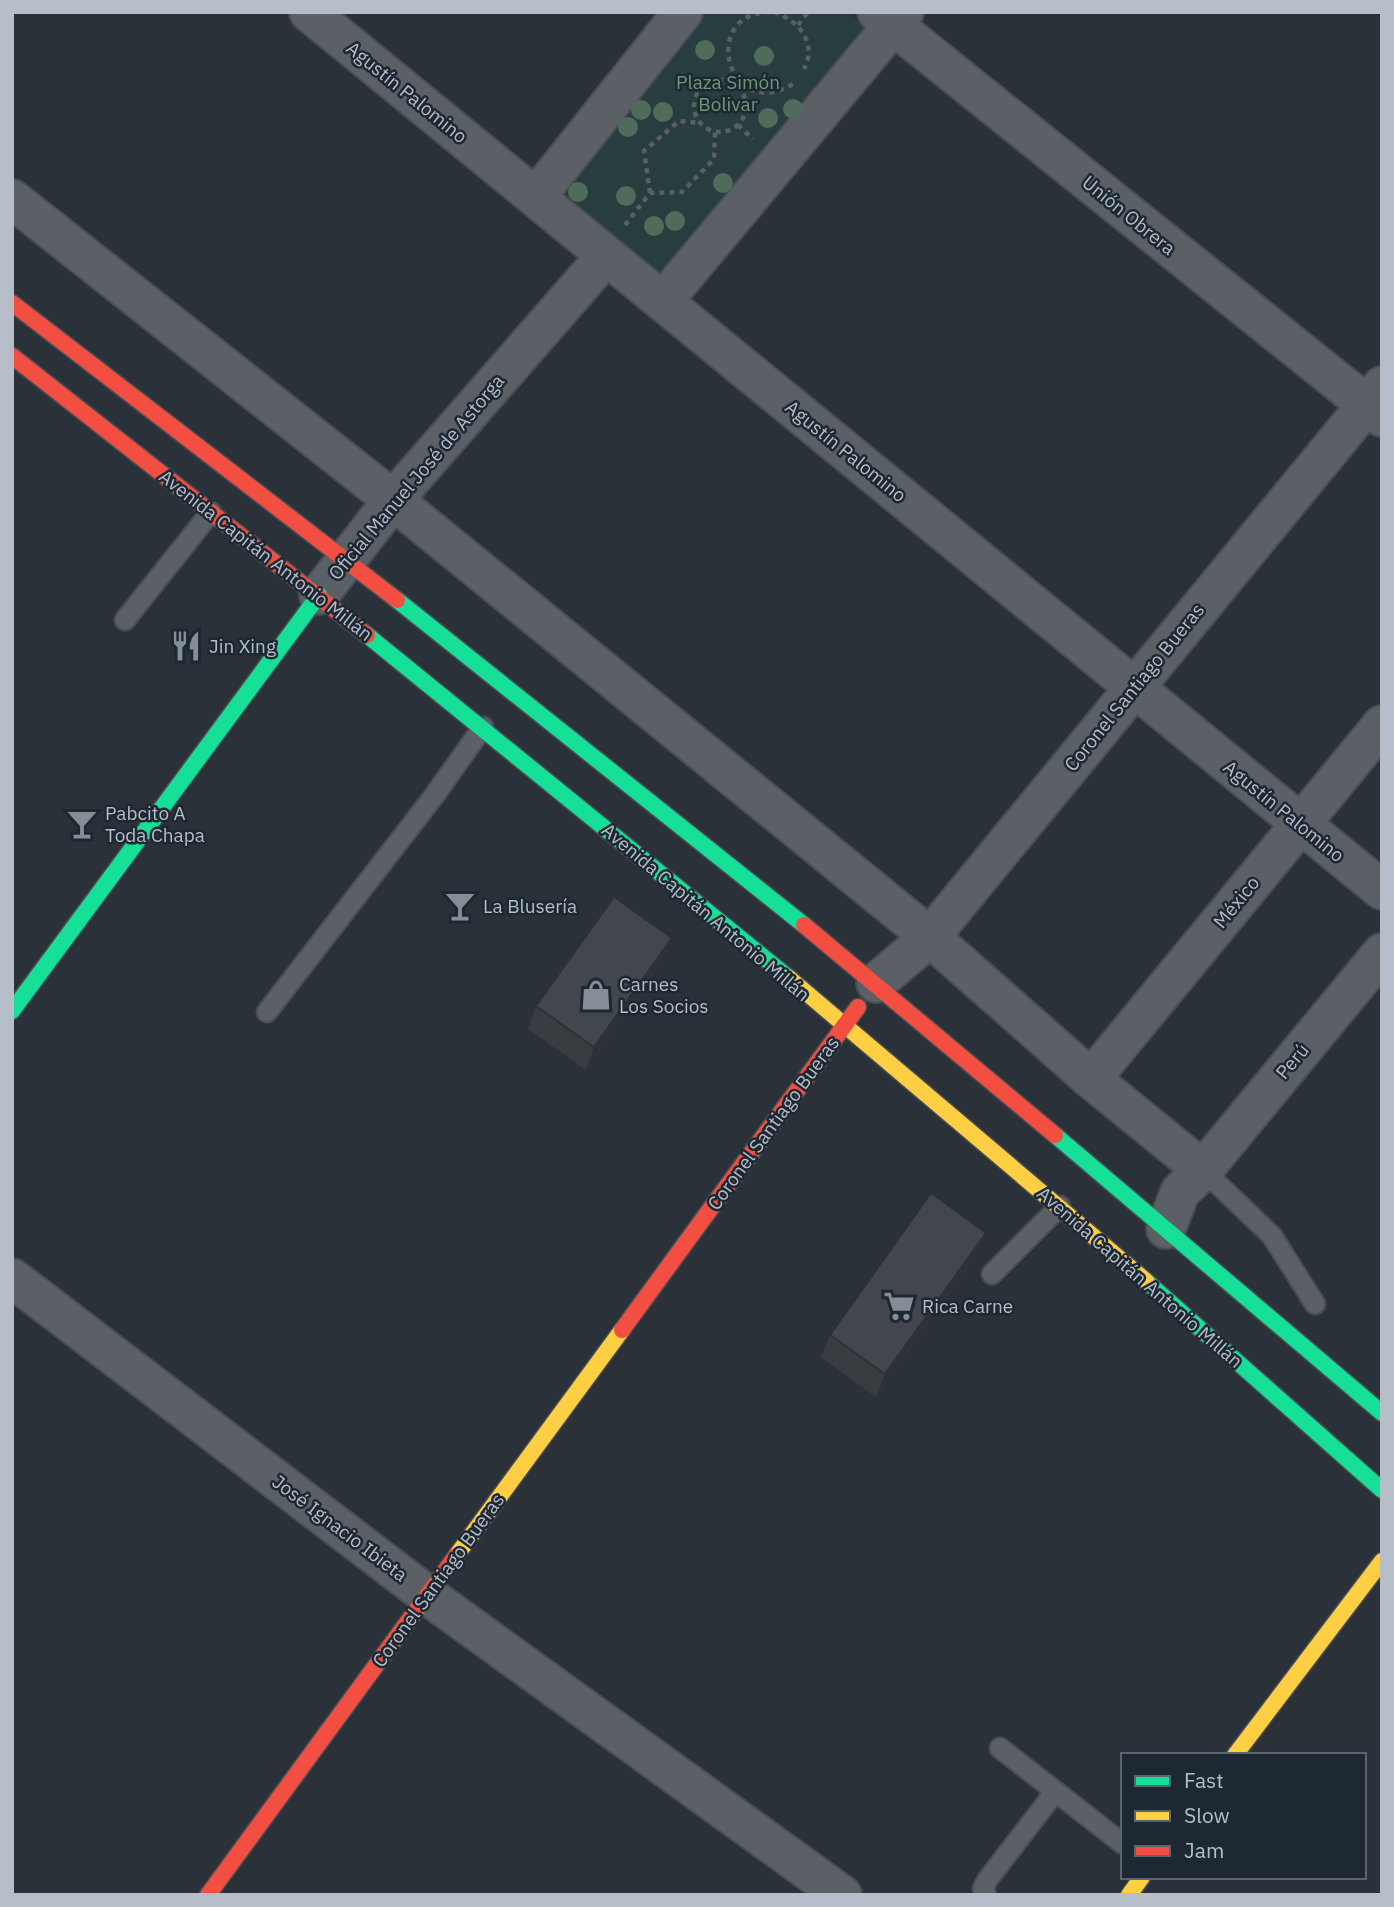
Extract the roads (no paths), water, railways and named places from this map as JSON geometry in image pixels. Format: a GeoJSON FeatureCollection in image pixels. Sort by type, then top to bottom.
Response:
{"type":"FeatureCollection","features":[{"type":"Feature","properties":{"kind":"main road"},"geometry":{"type":"LineString","coordinates":[[12,303],[346,560],[876,983],[1382,1413]]}},
{"type":"Feature","properties":{"kind":"main road","name":"Avenida Capitán Antonio Millán"},"geometry":{"type":"LineString","coordinates":[[16,366],[319,595],[483,727],[1060,1206],[1382,1490]]}},
{"type":"Feature","properties":{"kind":"main road","name":"Oficial Manuel José de Astorga"},"geometry":{"type":"LineString","coordinates":[[12,1011],[319,595]]}},
{"type":"Feature","properties":{"kind":"main road","name":"Coronel Santiago Bueras"},"geometry":{"type":"LineString","coordinates":[[208,1895],[876,983]]}},
{"type":"Feature","properties":{"kind":"main road"},"geometry":{"type":"LineString","coordinates":[[1237,1753],[1382,1561]]}},
{"type":"Feature","properties":{"kind":"main road"},"geometry":{"type":"LineString","coordinates":[[1129,1895],[1141,1879]]}},
{"type":"Feature","properties":{"kind":"street","name":"Agustín Palomino"},"geometry":{"type":"LineString","coordinates":[[309,12],[536,197],[614,242],[663,301],[1382,890]]}},
{"type":"Feature","properties":{"kind":"street"},"geometry":{"type":"LineString","coordinates":[[536,197],[683,12]]}},
{"type":"Feature","properties":{"kind":"street"},"geometry":{"type":"LineString","coordinates":[[663,301],[891,17]]}},
{"type":"Feature","properties":{"kind":"street","name":"Unión Obrera"},"geometry":{"type":"LineString","coordinates":[[891,17],[1377,402]]}},
{"type":"Feature","properties":{"kind":"street"},"geometry":{"type":"LineString","coordinates":[[12,199],[393,500],[930,937],[1091,1079],[1203,1170]]}},
{"type":"Feature","properties":{"kind":"street","name":"Oficial Manuel José de Astorga"},"geometry":{"type":"LineString","coordinates":[[319,595],[393,500],[614,242]]}},
{"type":"Feature","properties":{"kind":"street","name":"Coronel Santiago Bueras"},"geometry":{"type":"LineString","coordinates":[[876,983],[930,937],[1134,687],[1377,402]]}},
{"type":"Feature","properties":{"kind":"street","name":"México"},"geometry":{"type":"LineString","coordinates":[[1091,1079],[1382,725]]}},
{"type":"Feature","properties":{"kind":"street","name":"Perú"},"geometry":{"type":"LineString","coordinates":[[1166,1229],[1180,1192],[1203,1170],[1382,953]]}},
{"type":"Feature","properties":{"kind":"street","name":"José Ignacio Ibieta"},"geometry":{"type":"LineString","coordinates":[[12,1278],[427,1595],[842,1895]]}},
{"type":"Feature","properties":{"kind":"lane"},"geometry":{"type":"LineString","coordinates":[[125,620],[211,513]]}},
{"type":"Feature","properties":{"kind":"lane"},"geometry":{"type":"LineString","coordinates":[[267,1012],[434,796],[483,727]]}},
{"type":"Feature","properties":{"kind":"lane"},"geometry":{"type":"LineString","coordinates":[[1203,1170],[1272,1236],[1315,1304]]}},
{"type":"Feature","properties":{"kind":"lane"},"geometry":{"type":"LineString","coordinates":[[992,1274],[1060,1206]]}},
{"type":"Feature","properties":{"kind":"lane"},"geometry":{"type":"LineString","coordinates":[[1000,1748],[1121,1842]]}},
{"type":"Feature","properties":{"kind":"lane"},"geometry":{"type":"LineString","coordinates":[[986,1895],[983,1889],[988,1879],[1055,1792]]}},
{"type":"Feature","properties":{"kind":"place","name":"Jin Xing"},"geometry":{"type":"Point","coordinates":[186,646]}},
{"type":"Feature","properties":{"kind":"place","name":"Pabcito A Toda Chapa"},"geometry":{"type":"Point","coordinates":[82,824]}},
{"type":"Feature","properties":{"kind":"place","name":"La Blusería"},"geometry":{"type":"Point","coordinates":[460,906]}},
{"type":"Feature","properties":{"kind":"place","name":"Carnes Los Socios"},"geometry":{"type":"Point","coordinates":[596,995]}},
{"type":"Feature","properties":{"kind":"place","name":"Rica Carne"},"geometry":{"type":"Point","coordinates":[899,1306]}},
{"type":"Feature","properties":{"kind":"park label","name":"Plaza Simón Bolivar"},"geometry":{"type":"Point","coordinates":[728,93]}}]}
